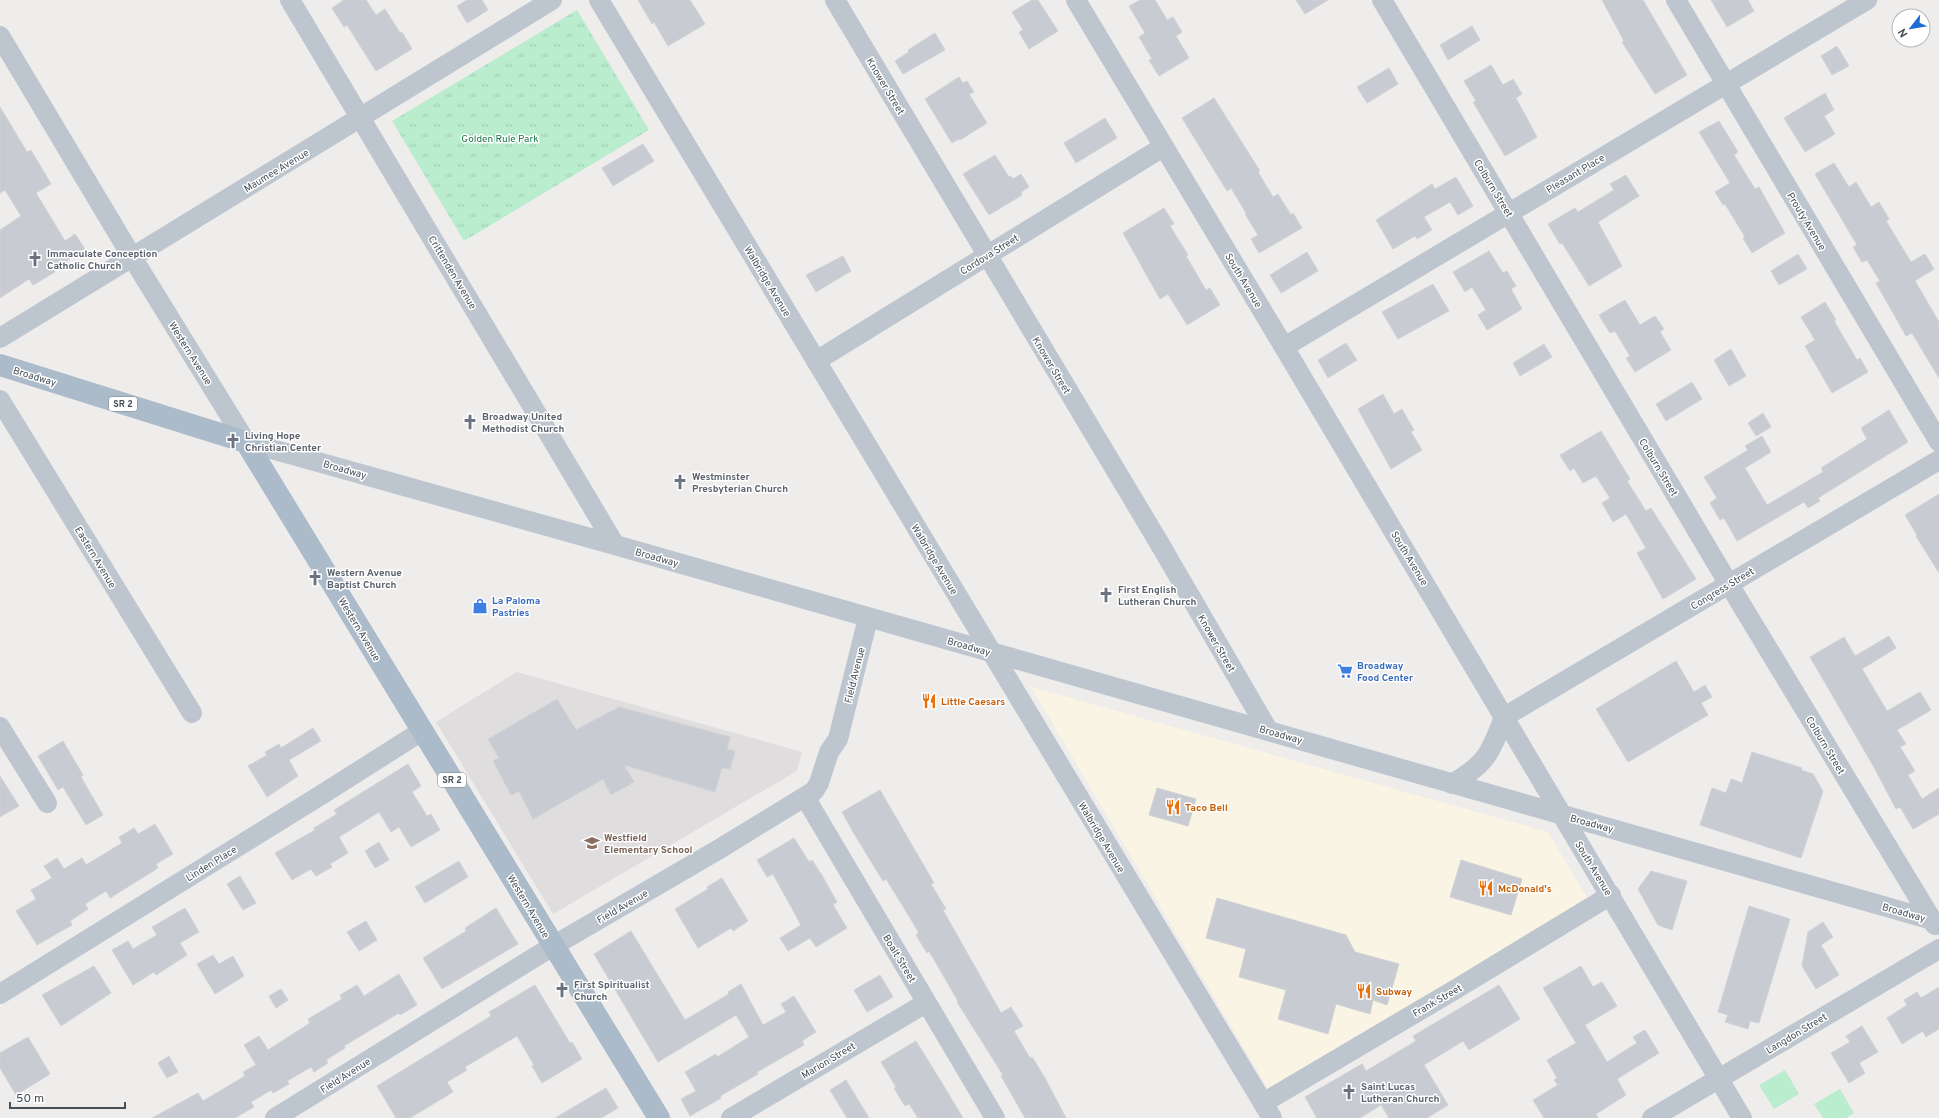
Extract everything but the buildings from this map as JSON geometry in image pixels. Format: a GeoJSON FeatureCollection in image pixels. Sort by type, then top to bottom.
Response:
{"type":"FeatureCollection","features":[{"type":"Feature","properties":{"kind":"main road","name":"Broadway"},"geometry":{"type":"LineString","coordinates":[[0,365],[246,442]]}},
{"type":"Feature","properties":{"kind":"main road","name":"Western Avenue"},"geometry":{"type":"LineString","coordinates":[[246,442],[659,1118]]}},
{"type":"Feature","properties":{"kind":"street","name":"Crittenden Avenue"},"geometry":{"type":"LineString","coordinates":[[290,0],[615,545]]}},
{"type":"Feature","properties":{"kind":"street","name":"Maumee Avenue"},"geometry":{"type":"LineString","coordinates":[[0,338],[552,0]]}},
{"type":"Feature","properties":{"kind":"street","name":"Walbridge Avenue"},"geometry":{"type":"LineString","coordinates":[[599,0],[1267,1110]]}},
{"type":"Feature","properties":{"kind":"street","name":"Knower Street"},"geometry":{"type":"LineString","coordinates":[[835,0],[1158,541],[1268,730]]}},
{"type":"Feature","properties":{"kind":"street","name":"South Avenue"},"geometry":{"type":"LineString","coordinates":[[1076,0],[1163,148],[1284,346],[1742,1118]]}},
{"type":"Feature","properties":{"kind":"street","name":"Colburn Street"},"geometry":{"type":"LineString","coordinates":[[1382,0],[1729,584],[1937,925]]}},
{"type":"Feature","properties":{"kind":"street","name":"Prouty Avenue"},"geometry":{"type":"LineString","coordinates":[[1676,0],[1939,442]]}},
{"type":"Feature","properties":{"kind":"street","name":"Pleasant Place"},"geometry":{"type":"LineString","coordinates":[[1284,346],[1867,0]]}},
{"type":"Feature","properties":{"kind":"street","name":"Western Avenue"},"geometry":{"type":"LineString","coordinates":[[0,36],[132,257],[246,442]]}},
{"type":"Feature","properties":{"kind":"street","name":"Cordova Street"},"geometry":{"type":"LineString","coordinates":[[816,361],[1163,148]]}},
{"type":"Feature","properties":{"kind":"street","name":"Eastern Avenue"},"geometry":{"type":"LineString","coordinates":[[0,400],[192,713]]}},
{"type":"Feature","properties":{"kind":"street","name":"Broadway"},"geometry":{"type":"LineString","coordinates":[[246,442],[1268,730],[1937,925]]}},
{"type":"Feature","properties":{"kind":"street","name":"Congress Street"},"geometry":{"type":"LineString","coordinates":[[1504,717],[1939,460]]}},
{"type":"Feature","properties":{"kind":"street","name":"Field Avenue"},"geometry":{"type":"LineString","coordinates":[[274,1118],[553,946],[814,791],[819,783],[829,752],[838,739],[868,618]]}},
{"type":"Feature","properties":{"kind":"street"},"geometry":{"type":"LineString","coordinates":[[1452,784],[1473,771],[1483,762],[1494,744],[1504,717]]}},
{"type":"Feature","properties":{"kind":"street"},"geometry":{"type":"LineString","coordinates":[[0,727],[47,803]]}},
{"type":"Feature","properties":{"kind":"street","name":"Linden Place"},"geometry":{"type":"LineString","coordinates":[[0,994],[422,731]]}},
{"type":"Feature","properties":{"kind":"street","name":"Boalt Street"},"geometry":{"type":"LineString","coordinates":[[804,797],[995,1118]]}},
{"type":"Feature","properties":{"kind":"street","name":"Frank Street"},"geometry":{"type":"LineString","coordinates":[[1267,1110],[1456,989],[1611,895]]}},
{"type":"Feature","properties":{"kind":"street","name":"Langdon Street"},"geometry":{"type":"LineString","coordinates":[[1652,1118],[1939,948]]}},
{"type":"Feature","properties":{"kind":"street","name":"Marion Street"},"geometry":{"type":"LineString","coordinates":[[731,1118],[926,1003]]}},
{"type":"Feature","properties":{"kind":"shaded area","name":"Westfield Elementary School"},"geometry":{"type":"Polygon","coordinates":[[[517,672],[802,752],[797,771],[553,914],[436,722],[517,672]]]}},
{"type":"Feature","properties":{"kind":"shaded area"},"geometry":{"type":"Polygon","coordinates":[[[1031,687],[1548,832],[1589,901],[1270,1092],[1031,687]]]}},
{"type":"Feature","properties":{"kind":"green space","name":"Golden Rule Park"},"geometry":{"type":"Polygon","coordinates":[[[577,10],[649,130],[464,241],[392,121],[577,10]]]}},
{"type":"Feature","properties":{"kind":"green space"},"geometry":{"type":"Polygon","coordinates":[[[1785,1070],[1799,1094],[1774,1109],[1759,1085],[1785,1070]]]}},
{"type":"Feature","properties":{"kind":"green space"},"geometry":{"type":"Polygon","coordinates":[[[1840,1089],[1854,1113],[1846,1118],[1823,1118],[1814,1104],[1840,1089]]]}},
{"type":"Feature","properties":{"kind":"place","name":"Immaculate Conception Catholic Church"},"geometry":{"type":"Point","coordinates":[35,259]}},
{"type":"Feature","properties":{"kind":"place","name":"Broadway United Methodist Church"},"geometry":{"type":"Point","coordinates":[470,422]}},
{"type":"Feature","properties":{"kind":"place","name":"Living Hope Christian Center"},"geometry":{"type":"Point","coordinates":[233,441]}},
{"type":"Feature","properties":{"kind":"place","name":"Westminster Presbyterian Church"},"geometry":{"type":"Point","coordinates":[680,482]}},
{"type":"Feature","properties":{"kind":"place","name":"Western Avenue Baptist Church"},"geometry":{"type":"Point","coordinates":[315,578]}},
{"type":"Feature","properties":{"kind":"place","name":"First English Lutheran Church"},"geometry":{"type":"Point","coordinates":[1106,595]}},
{"type":"Feature","properties":{"kind":"place","name":"La Paloma Pastries"},"geometry":{"type":"Point","coordinates":[480,606]}},
{"type":"Feature","properties":{"kind":"place","name":"Broadway Food Center"},"geometry":{"type":"Point","coordinates":[1345,671]}},
{"type":"Feature","properties":{"kind":"place","name":"Little Caesars"},"geometry":{"type":"Point","coordinates":[929,701]}},
{"type":"Feature","properties":{"kind":"place","name":"Taco Bell"},"geometry":{"type":"Point","coordinates":[1173,807]}},
{"type":"Feature","properties":{"kind":"place","name":"Westfield Elementary School"},"geometry":{"type":"Point","coordinates":[592,843]}},
{"type":"Feature","properties":{"kind":"place","name":"McDonald's"},"geometry":{"type":"Point","coordinates":[1486,888]}},
{"type":"Feature","properties":{"kind":"place","name":"First Spiritualist Church"},"geometry":{"type":"Point","coordinates":[562,990]}},
{"type":"Feature","properties":{"kind":"place","name":"Subway"},"geometry":{"type":"Point","coordinates":[1364,991]}},
{"type":"Feature","properties":{"kind":"place","name":"Saint Lucas Lutheran Church"},"geometry":{"type":"Point","coordinates":[1349,1092]}}]}
